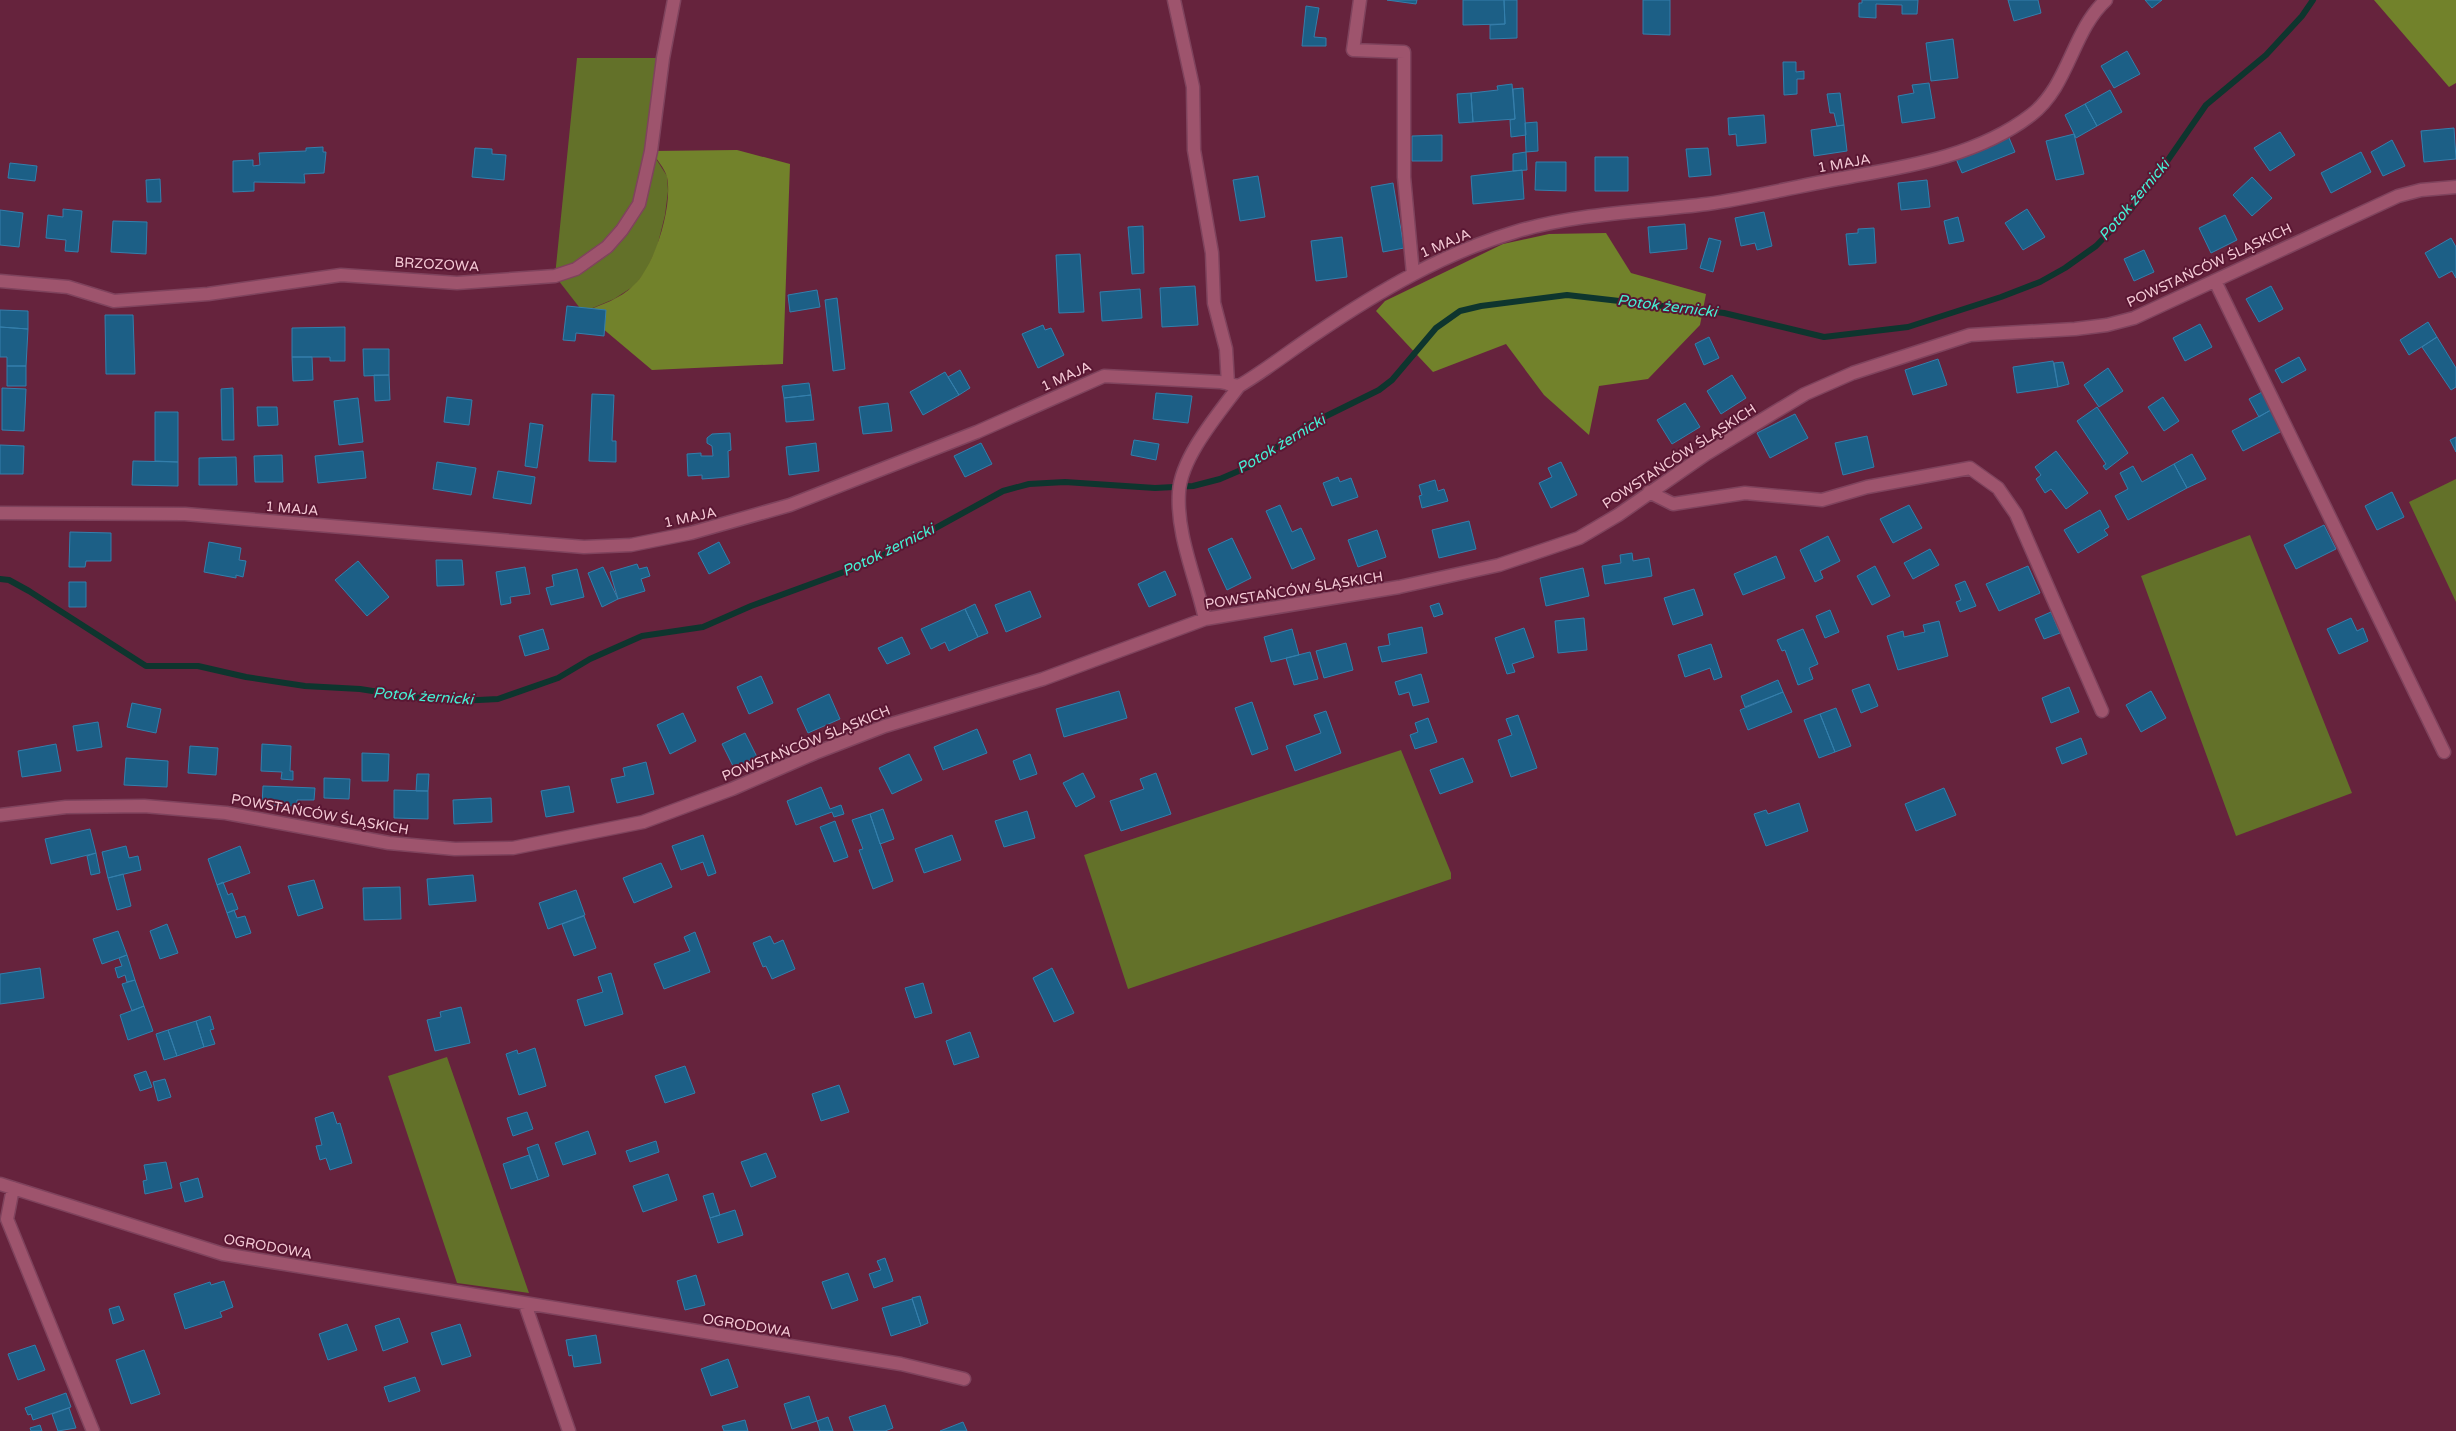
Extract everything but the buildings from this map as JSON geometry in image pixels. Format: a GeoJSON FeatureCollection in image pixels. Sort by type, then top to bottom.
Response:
{"type":"FeatureCollection","features":[{"type":"Feature","properties":{"kind":"street","name":"BRZOZOWA"},"geometry":{"type":"LineString","coordinates":[[0,281],[68,287],[114,301],[208,294],[341,275],[476,282],[554,276],[576,269],[607,247],[622,230],[639,204],[651,151],[663,58],[674,0]]}},
{"type":"Feature","properties":{"kind":"street"},"geometry":{"type":"LineString","coordinates":[[1174,0],[1193,87],[1194,150],[1212,253],[1214,303],[1234,385],[1188,461],[1179,490],[1184,534],[1205,619]]}},
{"type":"Feature","properties":{"kind":"street"},"geometry":{"type":"LineString","coordinates":[[1360,0],[1353,50],[1404,52],[1404,177],[1413,274]]}},
{"type":"Feature","properties":{"kind":"street","name":"1 MAJA"},"geometry":{"type":"LineString","coordinates":[[0,513],[185,514],[584,547],[631,545],[699,531],[790,505],[977,432],[1104,376],[1234,385],[1413,274],[1453,254],[1516,231],[1577,219],[1710,203],[1896,169],[1958,152],[2011,128],[2033,114],[2062,78],[2085,28],[2106,0]]}},
{"type":"Feature","properties":{"kind":"street","name":"POWSTAŃCÓW ŚLĄSKICH"},"geometry":{"type":"LineString","coordinates":[[0,814],[66,807],[144,806],[226,813],[389,843],[455,849],[513,848],[643,822],[732,789],[815,753],[885,726],[1043,679],[1205,619],[1399,588],[1499,565],[1579,538],[1618,515],[1706,454],[1806,394],[1853,373],[1970,335],[2107,325],[2134,318],[2215,281],[2282,247],[2398,196],[2421,190],[2456,187]]}},
{"type":"Feature","properties":{"kind":"street"},"geometry":{"type":"LineString","coordinates":[[2215,281],[2444,752]]}},
{"type":"Feature","properties":{"kind":"street"},"geometry":{"type":"LineString","coordinates":[[1649,492],[1673,504],[1746,493],[1822,500],[1867,487],[1970,468],[1998,488],[2016,514],[2102,711]]}},
{"type":"Feature","properties":{"kind":"street","name":"OGRODOWA"},"geometry":{"type":"LineString","coordinates":[[0,1184],[223,1254],[901,1364],[964,1378]]}},
{"type":"Feature","properties":{"kind":"street"},"geometry":{"type":"LineString","coordinates":[[13,1188],[7,1219],[93,1431]]}},
{"type":"Feature","properties":{"kind":"street"},"geometry":{"type":"LineString","coordinates":[[525,1304],[569,1431]]}},
{"type":"Feature","properties":{"kind":"green space"},"geometry":{"type":"Polygon","coordinates":[[[2374,0],[2456,0],[2456,83],[2449,87],[2374,0]]]}},
{"type":"Feature","properties":{"kind":"green space"},"geometry":{"type":"Polygon","coordinates":[[[577,58],[663,58],[651,151],[667,176],[668,191],[665,215],[657,247],[646,271],[634,286],[614,299],[583,312],[555,276],[577,58]]]}},
{"type":"Feature","properties":{"kind":"green space"},"geometry":{"type":"Polygon","coordinates":[[[737,150],[790,164],[783,364],[652,370],[583,312],[610,301],[629,290],[642,276],[655,250],[665,219],[668,189],[666,174],[651,151],[737,150]]]}},
{"type":"Feature","properties":{"kind":"green space"},"geometry":{"type":"Polygon","coordinates":[[[1606,233],[1631,273],[1706,294],[1700,325],[1648,379],[1599,386],[1589,435],[1544,395],[1506,344],[1433,372],[1376,311],[1385,301],[1503,244],[1549,234],[1606,233]]]}},
{"type":"Feature","properties":{"kind":"green space"},"geometry":{"type":"Polygon","coordinates":[[[2456,479],[2456,602],[2409,502],[2456,479]]]}},
{"type":"Feature","properties":{"kind":"green space"},"geometry":{"type":"Polygon","coordinates":[[[2250,535],[2352,793],[2236,836],[2141,576],[2250,535]]]}},
{"type":"Feature","properties":{"kind":"green space"},"geometry":{"type":"Polygon","coordinates":[[[1401,750],[1451,873],[1451,879],[1128,989],[1084,855],[1401,750]]]}},
{"type":"Feature","properties":{"kind":"green space"},"geometry":{"type":"Polygon","coordinates":[[[447,1057],[529,1293],[457,1283],[388,1076],[447,1057]]]}},
{"type":"Feature","properties":{"kind":"waterway","name":"Potok żernicki"},"geometry":{"type":"LineString","coordinates":[[0,579],[9,580],[29,591],[146,666],[198,666],[246,677],[305,686],[360,689],[411,697],[459,701],[498,699],[558,678],[590,659],[642,636],[703,627],[751,606],[852,569],[901,547],[1003,491],[1029,484],[1065,482],[1155,488],[1193,486],[1220,479],[1248,467],[1308,425],[1379,390],[1392,380],[1436,328],[1460,311],[1481,306],[1567,295],[1724,313],[1824,337],[1908,327],[2001,297],[2040,282],[2065,268],[2096,246],[2128,213],[2152,183],[2206,105],[2266,55],[2302,16],[2313,0]]}}]}
